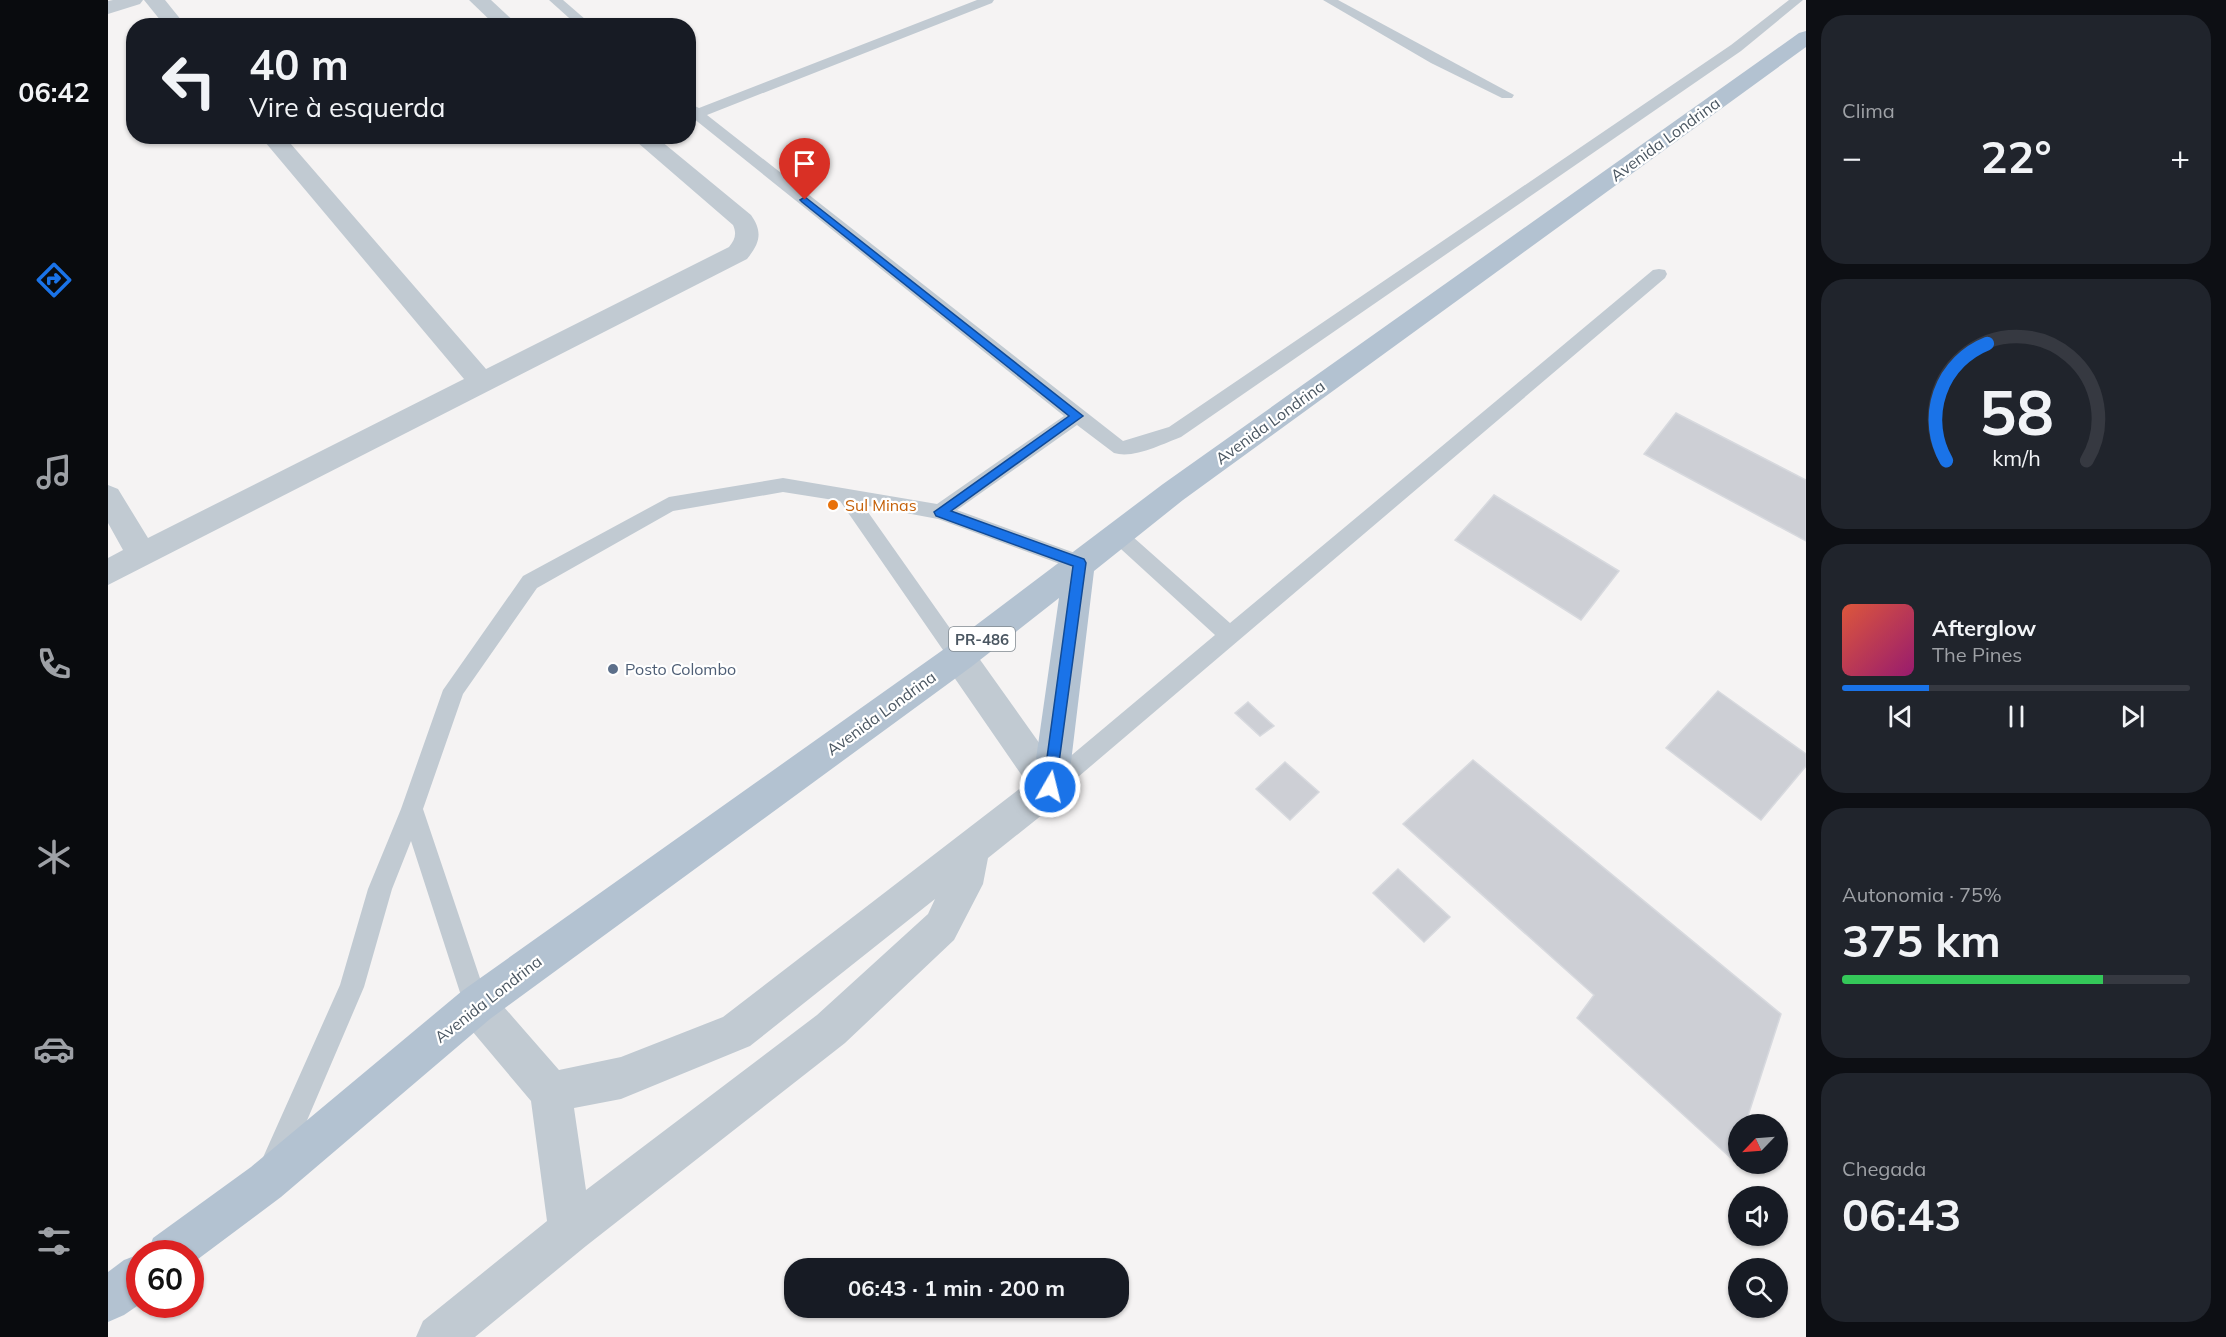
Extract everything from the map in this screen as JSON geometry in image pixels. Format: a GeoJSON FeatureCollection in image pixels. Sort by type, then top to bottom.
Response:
{"type":"FeatureCollection","features":[{"type":"Feature","properties":{"kind":"main road","name":"Avenida Londrina"},"geometry":{"type":"LineString","coordinates":[[188,1240],[266,1182],[476,1005],[959,657],[1117,534],[1806,37]]}},
{"type":"Feature","properties":{"kind":"main road"},"geometry":{"type":"LineString","coordinates":[[1050,787],[1079,563]]}},
{"type":"Feature","properties":{"kind":"main road"},"geometry":{"type":"LineString","coordinates":[[108,1299],[126,1286]]}},
{"type":"Feature","properties":{"kind":"street"},"geometry":{"type":"LineString","coordinates":[[108,8],[133,0]]}},
{"type":"Feature","properties":{"kind":"street"},"geometry":{"type":"LineString","coordinates":[[154,0],[169,18]]}},
{"type":"Feature","properties":{"kind":"street"},"geometry":{"type":"LineString","coordinates":[[479,0],[500,18]]}},
{"type":"Feature","properties":{"kind":"street"},"geometry":{"type":"LineString","coordinates":[[278,144],[483,383]]}},
{"type":"Feature","properties":{"kind":"street"},"geometry":{"type":"LineString","coordinates":[[108,572],[738,253],[746,245],[749,236],[748,227],[651,144]]}},
{"type":"Feature","properties":{"kind":"street"},"geometry":{"type":"LineString","coordinates":[[108,497],[142,555]]}},
{"type":"Feature","properties":{"kind":"street"},"geometry":{"type":"LineString","coordinates":[[551,1092],[621,1078],[736,1032],[1050,787],[959,657]]}},
{"type":"Feature","properties":{"kind":"street"},"geometry":{"type":"LineString","coordinates":[[439,1337],[570,1230],[831,1029],[941,927],[964,884],[971,849]]}},
{"type":"Feature","properties":{"kind":"street"},"geometry":{"type":"LineString","coordinates":[[476,1005],[551,1092],[570,1230]]}},
{"type":"Feature","properties":{"kind":"lane"},"geometry":{"type":"LineString","coordinates":[[555,0],[577,18]]}},
{"type":"Feature","properties":{"kind":"lane"},"geometry":{"type":"LineString","coordinates":[[696,110],[988,0]]}},
{"type":"Feature","properties":{"kind":"lane"},"geometry":{"type":"LineString","coordinates":[[1329,0],[1436,60],[1507,95]]}},
{"type":"Feature","properties":{"kind":"lane"},"geometry":{"type":"LineString","coordinates":[[696,113],[1120,448],[1145,443],[1175,432],[1736,48],[1797,0]]}},
{"type":"Feature","properties":{"kind":"lane"},"geometry":{"type":"LineString","coordinates":[[1050,787],[1659,274]]}},
{"type":"Feature","properties":{"kind":"lane"},"geometry":{"type":"LineString","coordinates":[[940,512],[1077,416]]}},
{"type":"Feature","properties":{"kind":"lane"},"geometry":{"type":"LineString","coordinates":[[266,1182],[352,987],[380,889],[412,809],[454,690],[530,582],[669,504],[783,485],[940,512],[1079,563]]}},
{"type":"Feature","properties":{"kind":"lane"},"geometry":{"type":"LineString","coordinates":[[846,495],[959,657]]}},
{"type":"Feature","properties":{"kind":"lane"},"geometry":{"type":"LineString","coordinates":[[1117,534],[1230,636]]}},
{"type":"Feature","properties":{"kind":"lane"},"geometry":{"type":"LineString","coordinates":[[412,809],[476,1005]]}},
{"type":"Feature","properties":{"kind":"building"},"geometry":{"type":"Polygon","coordinates":[[[1676,413],[1806,480],[1806,541],[1644,454],[1676,413]]]}},
{"type":"Feature","properties":{"kind":"building"},"geometry":{"type":"Polygon","coordinates":[[[1494,495],[1619,571],[1581,620],[1455,540],[1494,495]]]}},
{"type":"Feature","properties":{"kind":"building"},"geometry":{"type":"Polygon","coordinates":[[[1718,691],[1806,754],[1806,766],[1761,820],[1666,748],[1718,691]]]}},
{"type":"Feature","properties":{"kind":"building"},"geometry":{"type":"Polygon","coordinates":[[[1248,702],[1274,726],[1260,736],[1235,713],[1248,702]]]}},
{"type":"Feature","properties":{"kind":"building"},"geometry":{"type":"Polygon","coordinates":[[[1473,760],[1781,1014],[1749,1114],[1728,1114],[1728,1156],[1577,1018],[1594,995],[1403,824],[1473,760]]]}},
{"type":"Feature","properties":{"kind":"building"},"geometry":{"type":"Polygon","coordinates":[[[1285,762],[1319,792],[1290,820],[1256,789],[1285,762]]]}},
{"type":"Feature","properties":{"kind":"building"},"geometry":{"type":"Polygon","coordinates":[[[1398,869],[1450,917],[1424,942],[1373,893],[1398,869]]]}},
{"type":"Feature","properties":{"kind":"place","name":"Sul Minas"},"geometry":{"type":"Point","coordinates":[833,505]}},
{"type":"Feature","properties":{"kind":"place","name":"Posto Colombo"},"geometry":{"type":"Point","coordinates":[613,669]}},
{"type":"Feature","properties":{"kind":"route"},"geometry":{"type":"LineString","coordinates":[[805,200],[1077,416],[940,512],[1079,563],[1050,787]]}}]}
